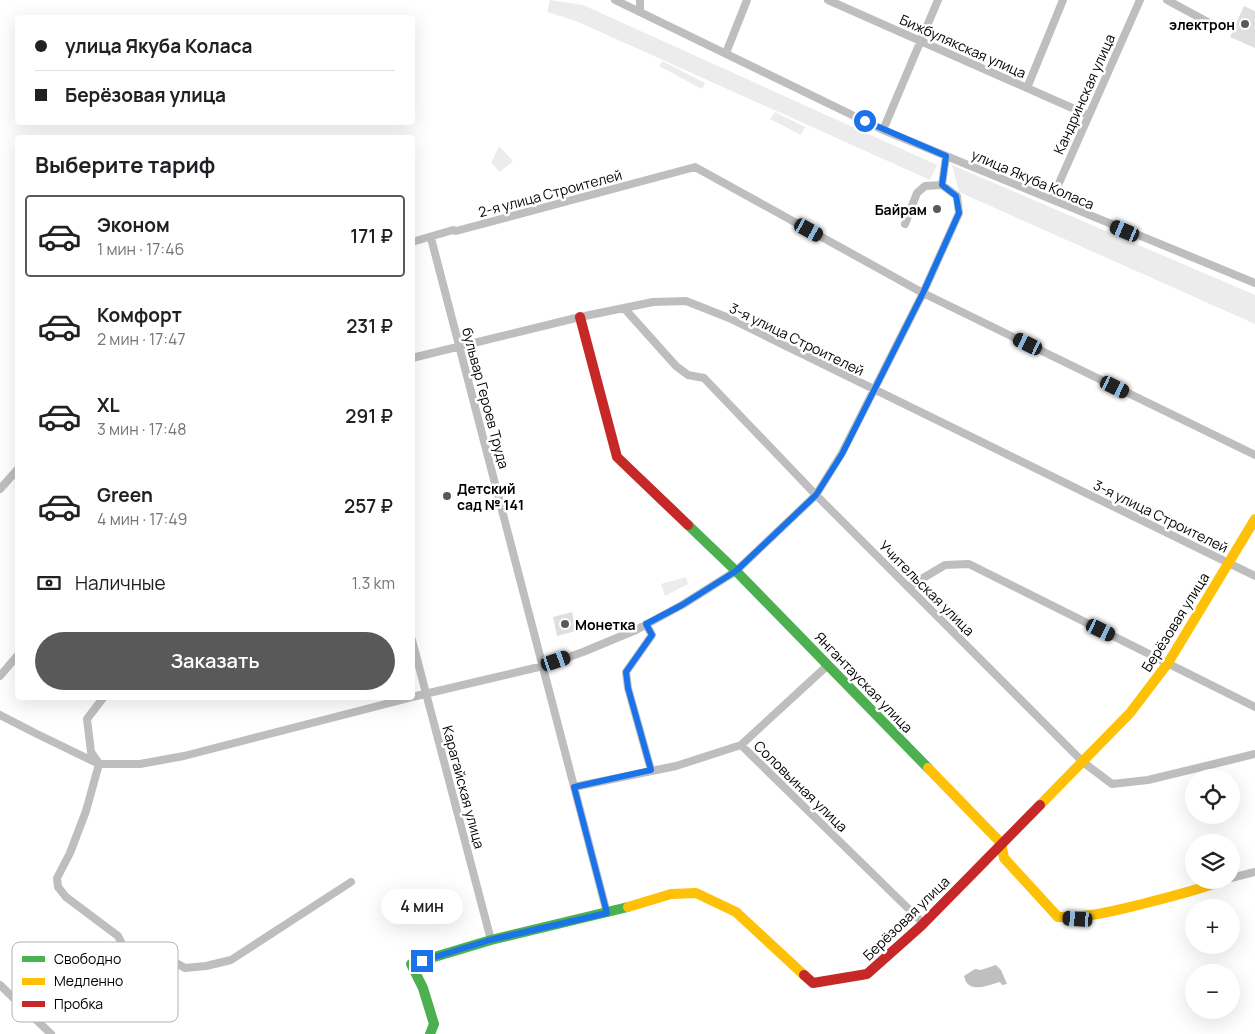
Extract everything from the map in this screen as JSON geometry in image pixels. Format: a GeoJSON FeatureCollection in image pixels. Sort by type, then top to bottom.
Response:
{"type":"FeatureCollection","features":[{"type":"Feature","properties":{"kind":"street","name":"улица Якуба Коласа"},"geometry":{"type":"LineString","coordinates":[[615,0],[726,52],[883,130],[1255,283]]}},
{"type":"Feature","properties":{"kind":"street"},"geometry":{"type":"LineString","coordinates":[[640,0],[640,12]]}},
{"type":"Feature","properties":{"kind":"street"},"geometry":{"type":"LineString","coordinates":[[726,52],[747,0]]}},
{"type":"Feature","properties":{"kind":"street","name":"Бижбулякская улица"},"geometry":{"type":"LineString","coordinates":[[828,0],[1088,115]]}},
{"type":"Feature","properties":{"kind":"street"},"geometry":{"type":"LineString","coordinates":[[883,130],[938,0]]}},
{"type":"Feature","properties":{"kind":"street"},"geometry":{"type":"LineString","coordinates":[[1027,88],[1063,0]]}},
{"type":"Feature","properties":{"kind":"street","name":"Кандринская улица"},"geometry":{"type":"LineString","coordinates":[[1052,199],[1140,0]]}},
{"type":"Feature","properties":{"kind":"street"},"geometry":{"type":"LineString","coordinates":[[1167,0],[1216,27]]}},
{"type":"Feature","properties":{"kind":"street"},"geometry":{"type":"LineString","coordinates":[[942,185],[946,156]]}},
{"type":"Feature","properties":{"kind":"street","name":"2-я улица Строителей"},"geometry":{"type":"LineString","coordinates":[[415,241],[694,167],[923,293]]}},
{"type":"Feature","properties":{"kind":"street"},"geometry":{"type":"LineString","coordinates":[[415,696],[543,666],[583,652],[646,624],[682,605],[736,571],[816,495],[842,454],[923,293],[959,213],[956,196],[942,185],[925,186],[917,193],[905,224]]}},
{"type":"Feature","properties":{"kind":"street","name":"бульвар Героев Труда"},"geometry":{"type":"LineString","coordinates":[[431,238],[607,913]]}},
{"type":"Feature","properties":{"kind":"street"},"geometry":{"type":"LineString","coordinates":[[923,293],[1255,455]]}},
{"type":"Feature","properties":{"kind":"street","name":"3-я улица Строителей"},"geometry":{"type":"LineString","coordinates":[[415,357],[580,316],[653,302],[686,301],[729,318],[874,391],[1255,576]]}},
{"type":"Feature","properties":{"kind":"street","name":"Учительская улица"},"geometry":{"type":"LineString","coordinates":[[624,308],[676,366],[688,375],[704,378],[816,495],[1083,762],[1112,784],[1148,780],[1255,754]]}},
{"type":"Feature","properties":{"kind":"street","name":"Янгантауская улица"},"geometry":{"type":"LineString","coordinates":[[580,316],[617,456],[736,571],[1001,843],[1004,858],[1058,917],[1078,919],[1203,889]]}},
{"type":"Feature","properties":{"kind":"street"},"geometry":{"type":"LineString","coordinates":[[0,489],[15,472]]}},
{"type":"Feature","properties":{"kind":"street","name":"Берёзовая улица"},"geometry":{"type":"LineString","coordinates":[[430,1034],[434,1024],[423,988],[411,964],[490,940],[607,913],[671,894],[696,893],[736,912],[813,983],[867,974],[923,923],[1130,713],[1168,663],[1255,519]]}},
{"type":"Feature","properties":{"kind":"street"},"geometry":{"type":"LineString","coordinates":[[908,587],[945,565],[969,564],[1255,707]]}},
{"type":"Feature","properties":{"kind":"street"},"geometry":{"type":"LineString","coordinates":[[646,624],[652,635],[626,672],[628,688],[651,770]]}},
{"type":"Feature","properties":{"kind":"street","name":"Карагайская улица"},"geometry":{"type":"LineString","coordinates":[[415,651],[490,940]]}},
{"type":"Feature","properties":{"kind":"street"},"geometry":{"type":"LineString","coordinates":[[0,676],[15,658]]}},
{"type":"Feature","properties":{"kind":"street"},"geometry":{"type":"LineString","coordinates":[[741,745],[828,665]]}},
{"type":"Feature","properties":{"kind":"street"},"geometry":{"type":"LineString","coordinates":[[100,764],[91,752],[87,720],[101,700]]}},
{"type":"Feature","properties":{"kind":"street"},"geometry":{"type":"LineString","coordinates":[[0,714],[100,764],[140,764],[184,756],[399,700]]}},
{"type":"Feature","properties":{"kind":"street","name":"Соловьиная улица"},"geometry":{"type":"LineString","coordinates":[[574,787],[676,766],[741,745],[923,923]]}},
{"type":"Feature","properties":{"kind":"street"},"geometry":{"type":"LineString","coordinates":[[100,764],[70,853],[57,878],[58,887],[66,897],[118,936],[121,942]]}},
{"type":"Feature","properties":{"kind":"street"},"geometry":{"type":"LineString","coordinates":[[1240,876],[1255,872]]}},
{"type":"Feature","properties":{"kind":"street"},"geometry":{"type":"LineString","coordinates":[[178,964],[185,968],[206,966],[231,960],[351,882]]}},
{"type":"Feature","properties":{"kind":"street"},"geometry":{"type":"LineString","coordinates":[[0,985],[12,996]]}},
{"type":"Feature","properties":{"kind":"street"},"geometry":{"type":"LineString","coordinates":[[39,1022],[51,1034]]}},
{"type":"Feature","properties":{"kind":"shaded area"},"geometry":{"type":"Polygon","coordinates":[[[550,0],[583,5],[937,165],[930,180],[576,21],[547,12],[550,0]]]}},
{"type":"Feature","properties":{"kind":"shaded area"},"geometry":{"type":"Polygon","coordinates":[[[662,61],[705,83],[702,89],[659,66],[662,61]]]}},
{"type":"Feature","properties":{"kind":"shaded area"},"geometry":{"type":"Polygon","coordinates":[[[775,112],[805,127],[801,135],[770,119],[775,112]]]}},
{"type":"Feature","properties":{"kind":"shaded area"},"geometry":{"type":"Polygon","coordinates":[[[499,146],[513,161],[500,172],[491,163],[499,146]]]}},
{"type":"Feature","properties":{"kind":"shaded area"},"geometry":{"type":"Polygon","coordinates":[[[952,165],[1255,295],[1255,324],[959,192],[952,165]]]}},
{"type":"Feature","properties":{"kind":"shaded area"},"geometry":{"type":"Polygon","coordinates":[[[686,577],[688,584],[665,596],[661,584],[686,577]]]}},
{"type":"Feature","properties":{"kind":"shaded area"},"geometry":{"type":"Polygon","coordinates":[[[996,965],[1001,970],[1007,984],[1002,985],[1000,982],[974,987],[966,982],[964,976],[975,969],[981,970],[996,965]]]}},
{"type":"Feature","properties":{"kind":"building","name":"электрон"},"geometry":{"type":"Polygon","coordinates":[[[1244,6],[1255,11],[1255,48],[1230,37],[1244,6]]]}},
{"type":"Feature","properties":{"kind":"building","name":"Монетка"},"geometry":{"type":"Polygon","coordinates":[[[572,612],[576,631],[557,636],[553,617],[572,612]]]}},
{"type":"Feature","properties":{"kind":"traffic: fast"},"geometry":{"type":"LineString","coordinates":[[688,525],[736,571],[928,768]]}},
{"type":"Feature","properties":{"kind":"traffic: fast"},"geometry":{"type":"LineString","coordinates":[[430,1034],[434,1024],[423,988],[411,964],[491,940],[628,907]]}},
{"type":"Feature","properties":{"kind":"traffic: slow"},"geometry":{"type":"LineString","coordinates":[[1040,805],[1130,713],[1168,663],[1255,519]]}},
{"type":"Feature","properties":{"kind":"traffic: slow"},"geometry":{"type":"LineString","coordinates":[[928,768],[1001,843],[1004,858],[1058,917],[1090,915],[1111,911],[1198,889]]}},
{"type":"Feature","properties":{"kind":"traffic: slow"},"geometry":{"type":"LineString","coordinates":[[628,907],[671,894],[696,893],[736,912],[804,975]]}},
{"type":"Feature","properties":{"kind":"traffic: jam"},"geometry":{"type":"LineString","coordinates":[[580,317],[617,457],[688,525]]}},
{"type":"Feature","properties":{"kind":"traffic: jam"},"geometry":{"type":"LineString","coordinates":[[804,975],[813,983],[867,974],[921,926],[1040,805]]}},
{"type":"Feature","properties":{"kind":"place","name":"электрон"},"geometry":{"type":"Point","coordinates":[1245,24]}},
{"type":"Feature","properties":{"kind":"place","name":"Байрам"},"geometry":{"type":"Point","coordinates":[937,209]}},
{"type":"Feature","properties":{"kind":"place","name":"Детский сад № 141"},"geometry":{"type":"Point","coordinates":[447,496]}},
{"type":"Feature","properties":{"kind":"place","name":"Монетка"},"geometry":{"type":"Point","coordinates":[565,624]}},
{"type":"Feature","properties":{"kind":"route"},"geometry":{"type":"LineString","coordinates":[[422,961],[490,940],[607,913],[574,787],[651,770],[628,688],[626,672],[652,635],[646,624],[682,605],[736,571],[816,495],[842,454],[874,391],[923,293],[959,213],[956,196],[942,185],[946,156],[865,121]]}}]}
